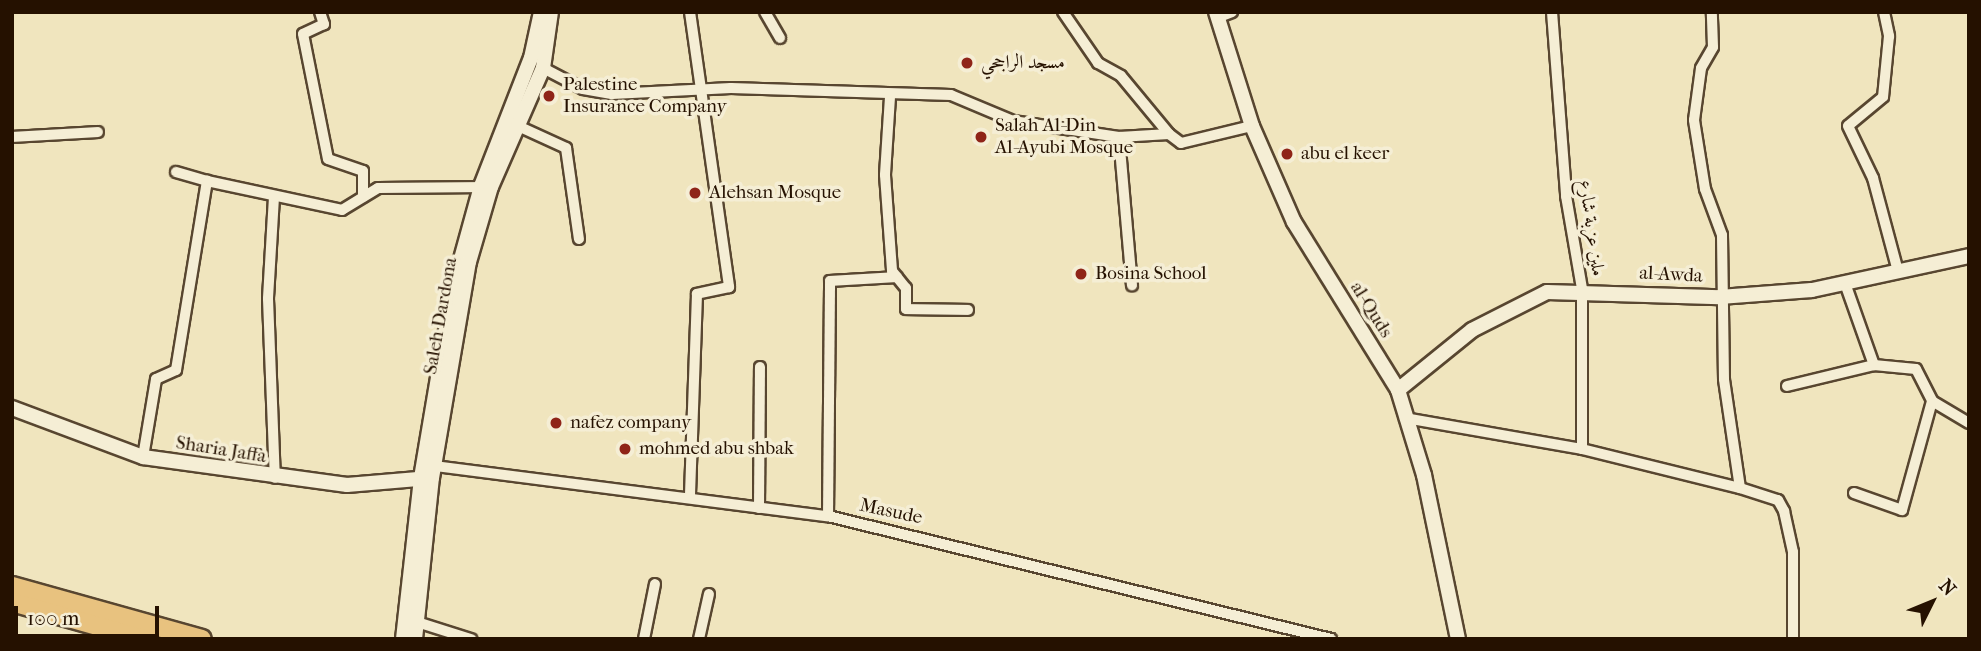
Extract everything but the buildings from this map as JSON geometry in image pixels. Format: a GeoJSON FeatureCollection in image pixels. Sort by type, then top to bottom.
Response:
{"type":"FeatureCollection","features":[{"type":"Feature","properties":{"kind":"highway"},"geometry":{"type":"LineString","coordinates":[[12,586],[202,639]]}},
{"type":"Feature","properties":{"kind":"highway"},"geometry":{"type":"LineString","coordinates":[[12,603],[137,638]]}},
{"type":"Feature","properties":{"kind":"street"},"geometry":{"type":"LineString","coordinates":[[320,12],[324,24],[303,34],[328,159],[363,171],[363,197]]}},
{"type":"Feature","properties":{"kind":"street","name":"Saleh Dardona"},"geometry":{"type":"LineString","coordinates":[[403,639],[429,474],[469,262],[486,187],[528,69],[541,12]]}},
{"type":"Feature","properties":{"kind":"street","name":"Saleh Dardona"},"geometry":{"type":"LineString","coordinates":[[486,187],[518,126],[543,68],[551,12]]}},
{"type":"Feature","properties":{"kind":"street"},"geometry":{"type":"LineString","coordinates":[[690,12],[729,287],[697,294],[690,498]]}},
{"type":"Feature","properties":{"kind":"street"},"geometry":{"type":"LineString","coordinates":[[765,12],[780,38]]}},
{"type":"Feature","properties":{"kind":"street"},"geometry":{"type":"LineString","coordinates":[[1063,12],[1098,63],[1121,76],[1169,134],[1181,143],[1252,126]]}},
{"type":"Feature","properties":{"kind":"street","name":"ملين عزبة شارع"},"geometry":{"type":"LineString","coordinates":[[1552,12],[1566,196],[1582,289],[1582,449]]}},
{"type":"Feature","properties":{"kind":"street"},"geometry":{"type":"LineString","coordinates":[[1712,12],[1713,47],[1700,68],[1694,120],[1703,179],[1722,235],[1720,297],[1724,379],[1740,488]]}},
{"type":"Feature","properties":{"kind":"street"},"geometry":{"type":"LineString","coordinates":[[1884,12],[1889,36],[1883,97],[1848,126],[1873,178],[1898,271]]}},
{"type":"Feature","properties":{"kind":"street","name":"al-Quds"},"geometry":{"type":"LineString","coordinates":[[1222,14],[1252,126],[1294,222],[1398,390],[1424,475],[1458,639]]}},
{"type":"Feature","properties":{"kind":"street"},"geometry":{"type":"LineString","coordinates":[[543,68],[583,89],[612,94],[701,90],[890,97],[951,95],[1013,121],[1119,137],[1169,134]]}},
{"type":"Feature","properties":{"kind":"street"},"geometry":{"type":"LineString","coordinates":[[890,97],[885,175],[897,277],[906,288],[906,309],[968,310]]}},
{"type":"Feature","properties":{"kind":"street"},"geometry":{"type":"LineString","coordinates":[[518,126],[566,148],[579,239]]}},
{"type":"Feature","properties":{"kind":"street"},"geometry":{"type":"LineString","coordinates":[[12,137],[97,132]]}},
{"type":"Feature","properties":{"kind":"street"},"geometry":{"type":"LineString","coordinates":[[1119,137],[1132,285]]}},
{"type":"Feature","properties":{"kind":"street"},"geometry":{"type":"LineString","coordinates":[[176,172],[274,197],[342,210],[378,188],[486,187]]}},
{"type":"Feature","properties":{"kind":"street"},"geometry":{"type":"LineString","coordinates":[[143,457],[156,379],[176,370],[208,181]]}},
{"type":"Feature","properties":{"kind":"street"},"geometry":{"type":"LineString","coordinates":[[274,197],[268,299],[275,478]]}},
{"type":"Feature","properties":{"kind":"street","name":"al-Awda"},"geometry":{"type":"LineString","coordinates":[[1398,390],[1472,330],[1547,292],[1582,289],[1720,297],[1846,286],[1898,271],[1969,256]]}},
{"type":"Feature","properties":{"kind":"street"},"geometry":{"type":"LineString","coordinates":[[828,516],[830,281],[897,277]]}},
{"type":"Feature","properties":{"kind":"street"},"geometry":{"type":"LineString","coordinates":[[1846,286],[1874,365]]}},
{"type":"Feature","properties":{"kind":"street"},"geometry":{"type":"LineString","coordinates":[[1787,386],[1874,365],[1916,369],[1931,401],[1969,424]]}},
{"type":"Feature","properties":{"kind":"street"},"geometry":{"type":"LineString","coordinates":[[759,508],[760,368]]}},
{"type":"Feature","properties":{"kind":"street"},"geometry":{"type":"LineString","coordinates":[[1854,492],[1902,510],[1931,401]]}},
{"type":"Feature","properties":{"kind":"street","name":"Sharia Jaffa"},"geometry":{"type":"LineString","coordinates":[[12,408],[143,457],[275,478],[347,485],[429,474]]}},
{"type":"Feature","properties":{"kind":"street"},"geometry":{"type":"LineString","coordinates":[[1405,418],[1582,449],[1778,500],[1784,511],[1793,552],[1793,639]]}},
{"type":"Feature","properties":{"kind":"street","name":"Saleh Dardona"},"geometry":{"type":"LineString","coordinates":[[415,639],[429,474]]}},
{"type":"Feature","properties":{"kind":"street","name":"Masude"},"geometry":{"type":"LineString","coordinates":[[429,474],[690,498],[828,516],[980,550],[1225,618],[1331,639]]}},
{"type":"Feature","properties":{"kind":"street"},"geometry":{"type":"LineString","coordinates":[[644,639],[655,584]]}},
{"type":"Feature","properties":{"kind":"street"},"geometry":{"type":"LineString","coordinates":[[699,639],[709,594]]}},
{"type":"Feature","properties":{"kind":"street"},"geometry":{"type":"LineString","coordinates":[[417,622],[471,639]]}},
{"type":"Feature","properties":{"kind":"place","name":"مسجد الراجحي"},"geometry":{"type":"Point","coordinates":[967,63]}},
{"type":"Feature","properties":{"kind":"place","name":"Palestine Insurance Company"},"geometry":{"type":"Point","coordinates":[549,96]}},
{"type":"Feature","properties":{"kind":"place","name":"Salah Al-Din Al-Ayubi Mosque"},"geometry":{"type":"Point","coordinates":[981,137]}},
{"type":"Feature","properties":{"kind":"place","name":"abu el keer"},"geometry":{"type":"Point","coordinates":[1287,154]}},
{"type":"Feature","properties":{"kind":"place","name":"Alehsan Mosque"},"geometry":{"type":"Point","coordinates":[695,193]}},
{"type":"Feature","properties":{"kind":"place","name":"Bosina School"},"geometry":{"type":"Point","coordinates":[1081,274]}},
{"type":"Feature","properties":{"kind":"place","name":"nafez company"},"geometry":{"type":"Point","coordinates":[556,423]}},
{"type":"Feature","properties":{"kind":"place","name":"mohmed abu shbak"},"geometry":{"type":"Point","coordinates":[625,449]}}]}
